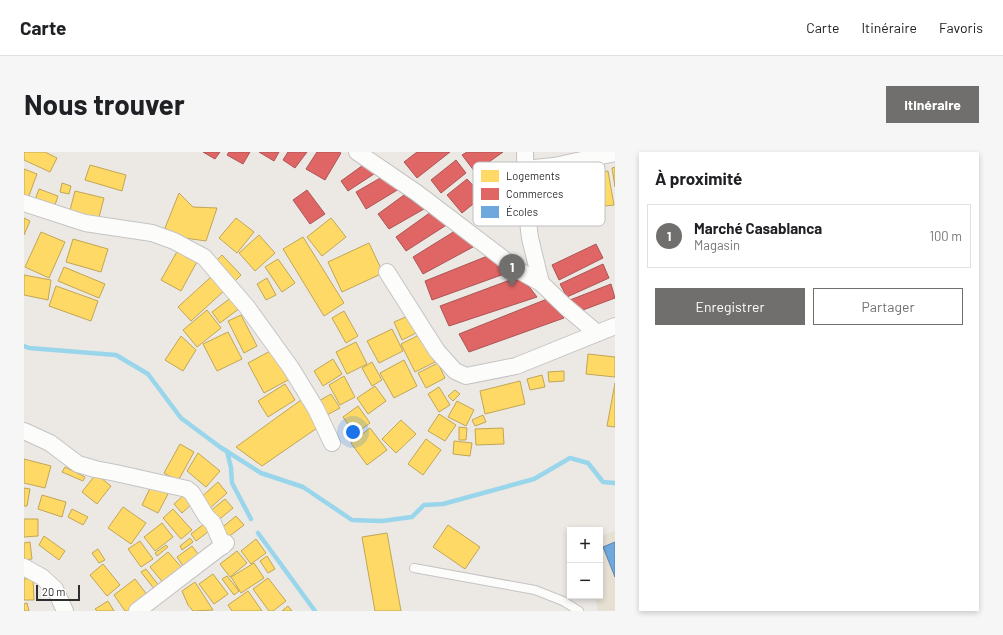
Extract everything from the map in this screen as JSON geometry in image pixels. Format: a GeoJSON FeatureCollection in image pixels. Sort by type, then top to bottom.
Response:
{"type":"FeatureCollection","features":[{"type":"Feature","properties":{"kind":"street"},"geometry":{"type":"LineString","coordinates":[[357,152],[417,193],[518,270],[541,283],[566,307],[597,333]]}},
{"type":"Feature","properties":{"kind":"street"},"geometry":{"type":"LineString","coordinates":[[573,162],[615,153]]}},
{"type":"Feature","properties":{"kind":"street"},"geometry":{"type":"LineString","coordinates":[[24,204],[85,223],[152,233],[174,241],[204,257],[247,307],[291,368],[316,409],[332,443]]}},
{"type":"Feature","properties":{"kind":"street"},"geometry":{"type":"LineString","coordinates":[[529,226],[541,283]]}},
{"type":"Feature","properties":{"kind":"street"},"geometry":{"type":"LineString","coordinates":[[387,272],[437,351],[455,371],[466,376],[516,366],[615,326]]}},
{"type":"Feature","properties":{"kind":"street"},"geometry":{"type":"LineString","coordinates":[[24,430],[50,443],[78,464],[187,489],[192,493],[206,516],[214,523],[224,545],[137,611]]}},
{"type":"Feature","properties":{"kind":"street"},"geometry":{"type":"LineString","coordinates":[[24,567],[42,577],[55,589],[65,611]]}},
{"type":"Feature","properties":{"kind":"lane"},"geometry":{"type":"LineString","coordinates":[[414,568],[535,590],[563,600],[579,611]]}},
{"type":"Feature","properties":{"kind":"shaded area"},"geometry":{"type":"Polygon","coordinates":[[[615,531],[615,611],[598,611],[596,599],[603,599],[603,536],[615,531]]]}},
{"type":"Feature","properties":{"kind":"building: Logements"},"geometry":{"type":"Polygon","coordinates":[[[24,152],[45,152],[57,158],[50,172],[24,160],[24,152]]]}},
{"type":"Feature","properties":{"kind":"building: Logements"},"geometry":{"type":"Polygon","coordinates":[[[90,165],[126,175],[122,191],[85,180],[90,165]]]}},
{"type":"Feature","properties":{"kind":"building: Logements"},"geometry":{"type":"Polygon","coordinates":[[[615,167],[615,187],[612,168],[615,167]]]}},
{"type":"Feature","properties":{"kind":"building: Logements"},"geometry":{"type":"Polygon","coordinates":[[[24,169],[37,174],[27,201],[24,200],[24,169]]]}},
{"type":"Feature","properties":{"kind":"building: Logements"},"geometry":{"type":"Polygon","coordinates":[[[608,171],[614,205],[605,206],[605,172],[608,171]]]}},
{"type":"Feature","properties":{"kind":"building: Logements"},"geometry":{"type":"Polygon","coordinates":[[[62,183],[71,186],[69,194],[60,192],[62,183]]]}},
{"type":"Feature","properties":{"kind":"building: Logements"},"geometry":{"type":"Polygon","coordinates":[[[39,189],[58,196],[54,208],[35,200],[39,189]]]}},
{"type":"Feature","properties":{"kind":"building: Logements"},"geometry":{"type":"Polygon","coordinates":[[[75,191],[104,198],[98,221],[69,214],[75,191]]]}},
{"type":"Feature","properties":{"kind":"building: Logements"},"geometry":{"type":"Polygon","coordinates":[[[179,193],[193,207],[217,208],[206,241],[178,237],[165,228],[179,193]]]}},
{"type":"Feature","properties":{"kind":"building: Logements"},"geometry":{"type":"Polygon","coordinates":[[[24,218],[30,221],[24,235],[24,218]]]}},
{"type":"Feature","properties":{"kind":"building: Logements"},"geometry":{"type":"Polygon","coordinates":[[[236,218],[254,232],[237,253],[219,238],[236,218]]]}},
{"type":"Feature","properties":{"kind":"building: Logements"},"geometry":{"type":"Polygon","coordinates":[[[331,218],[346,237],[322,256],[307,237],[331,218]]]}},
{"type":"Feature","properties":{"kind":"building: Logements"},"geometry":{"type":"Polygon","coordinates":[[[41,232],[65,242],[49,278],[25,267],[41,232]]]}},
{"type":"Feature","properties":{"kind":"building: Logements"},"geometry":{"type":"Polygon","coordinates":[[[259,235],[275,253],[255,271],[239,253],[259,235]]]}},
{"type":"Feature","properties":{"kind":"building: Logements"},"geometry":{"type":"Polygon","coordinates":[[[303,237],[344,303],[324,316],[283,249],[303,237]]]}},
{"type":"Feature","properties":{"kind":"building: Logements"},"geometry":{"type":"Polygon","coordinates":[[[73,239],[108,249],[101,272],[66,262],[73,239]]]}},
{"type":"Feature","properties":{"kind":"building: Logements"},"geometry":{"type":"Polygon","coordinates":[[[369,243],[383,273],[342,292],[328,262],[369,243]]]}},
{"type":"Feature","properties":{"kind":"building: Logements"},"geometry":{"type":"Polygon","coordinates":[[[179,248],[199,258],[181,291],[161,280],[179,248]]]}},
{"type":"Feature","properties":{"kind":"building: Logements"},"geometry":{"type":"Polygon","coordinates":[[[222,255],[241,275],[233,283],[214,263],[222,255]]]}},
{"type":"Feature","properties":{"kind":"building: Logements"},"geometry":{"type":"Polygon","coordinates":[[[278,259],[295,283],[282,292],[265,267],[278,259]]]}},
{"type":"Feature","properties":{"kind":"building: Logements"},"geometry":{"type":"Polygon","coordinates":[[[64,267],[105,284],[99,298],[58,281],[64,267]]]}},
{"type":"Feature","properties":{"kind":"building: Logements"},"geometry":{"type":"Polygon","coordinates":[[[24,275],[51,280],[48,300],[24,295],[24,275]]]}},
{"type":"Feature","properties":{"kind":"building: Logements"},"geometry":{"type":"Polygon","coordinates":[[[212,276],[225,290],[191,321],[178,307],[212,276]]]}},
{"type":"Feature","properties":{"kind":"building: Logements"},"geometry":{"type":"Polygon","coordinates":[[[267,278],[276,295],[266,300],[257,284],[267,278]]]}},
{"type":"Feature","properties":{"kind":"building: Logements"},"geometry":{"type":"Polygon","coordinates":[[[56,286],[98,301],[91,321],[49,306],[56,286]]]}},
{"type":"Feature","properties":{"kind":"building: Logements"},"geometry":{"type":"Polygon","coordinates":[[[232,297],[240,308],[220,323],[212,312],[232,297]]]}},
{"type":"Feature","properties":{"kind":"building: Logements"},"geometry":{"type":"Polygon","coordinates":[[[207,310],[221,328],[197,347],[183,330],[207,310]]]}},
{"type":"Feature","properties":{"kind":"building: Logements"},"geometry":{"type":"Polygon","coordinates":[[[344,311],[358,336],[346,343],[332,318],[344,311]]]}},
{"type":"Feature","properties":{"kind":"building: Logements"},"geometry":{"type":"Polygon","coordinates":[[[241,315],[257,346],[244,353],[228,321],[241,315]]]}},
{"type":"Feature","properties":{"kind":"building: Logements"},"geometry":{"type":"Polygon","coordinates":[[[408,316],[416,333],[402,340],[394,322],[408,316]]]}},
{"type":"Feature","properties":{"kind":"building: Logements"},"geometry":{"type":"Polygon","coordinates":[[[392,329],[403,351],[379,363],[367,341],[392,329]]]}},
{"type":"Feature","properties":{"kind":"building: Logements"},"geometry":{"type":"Polygon","coordinates":[[[228,332],[242,359],[217,371],[203,344],[228,332]]]}},
{"type":"Feature","properties":{"kind":"building: Logements"},"geometry":{"type":"Polygon","coordinates":[[[421,334],[435,362],[415,372],[401,344],[421,334]]]}},
{"type":"Feature","properties":{"kind":"building: Logements"},"geometry":{"type":"Polygon","coordinates":[[[181,336],[196,350],[183,371],[165,360],[181,336]]]}},
{"type":"Feature","properties":{"kind":"building: Logements"},"geometry":{"type":"Polygon","coordinates":[[[356,342],[367,364],[347,374],[336,352],[356,342]]]}},
{"type":"Feature","properties":{"kind":"building: Logements"},"geometry":{"type":"Polygon","coordinates":[[[274,349],[290,379],[264,393],[248,363],[274,349]]]}},
{"type":"Feature","properties":{"kind":"building: Logements"},"geometry":{"type":"Polygon","coordinates":[[[588,354],[615,357],[615,377],[586,374],[588,354]]]}},
{"type":"Feature","properties":{"kind":"building: Logements"},"geometry":{"type":"Polygon","coordinates":[[[333,359],[342,374],[323,386],[314,371],[333,359]]]}},
{"type":"Feature","properties":{"kind":"building: Logements"},"geometry":{"type":"Polygon","coordinates":[[[404,360],[417,386],[394,398],[380,373],[404,360]]]}},
{"type":"Feature","properties":{"kind":"building: Logements"},"geometry":{"type":"Polygon","coordinates":[[[372,362],[382,380],[372,386],[362,368],[372,362]]]}},
{"type":"Feature","properties":{"kind":"building: Logements"},"geometry":{"type":"Polygon","coordinates":[[[438,363],[445,378],[426,388],[418,373],[438,363]]]}},
{"type":"Feature","properties":{"kind":"building: Logements"},"geometry":{"type":"Polygon","coordinates":[[[564,371],[564,381],[549,382],[548,372],[564,371]]]}},
{"type":"Feature","properties":{"kind":"building: Logements"},"geometry":{"type":"Polygon","coordinates":[[[542,375],[545,387],[530,390],[527,379],[542,375]]]}},
{"type":"Feature","properties":{"kind":"building: Logements"},"geometry":{"type":"Polygon","coordinates":[[[344,376],[355,397],[340,405],[329,385],[344,376]]]}},
{"type":"Feature","properties":{"kind":"building: Logements"},"geometry":{"type":"Polygon","coordinates":[[[520,381],[525,404],[485,414],[480,391],[520,381]]]}},
{"type":"Feature","properties":{"kind":"building: Logements"},"geometry":{"type":"Polygon","coordinates":[[[615,383],[615,427],[607,426],[615,383]]]}},
{"type":"Feature","properties":{"kind":"building: Logements"},"geometry":{"type":"Polygon","coordinates":[[[285,384],[295,400],[268,417],[258,401],[285,384]]]}},
{"type":"Feature","properties":{"kind":"building: Logements"},"geometry":{"type":"Polygon","coordinates":[[[375,386],[386,401],[368,414],[357,398],[375,386]]]}},
{"type":"Feature","properties":{"kind":"building: Logements"},"geometry":{"type":"Polygon","coordinates":[[[439,387],[450,405],[439,412],[428,394],[439,387]]]}},
{"type":"Feature","properties":{"kind":"building: Logements"},"geometry":{"type":"Polygon","coordinates":[[[455,390],[460,394],[453,401],[448,396],[455,390]]]}},
{"type":"Feature","properties":{"kind":"building: Logements"},"geometry":{"type":"Polygon","coordinates":[[[331,394],[340,408],[327,415],[319,401],[331,394]]]}},
{"type":"Feature","properties":{"kind":"building: Logements"},"geometry":{"type":"Polygon","coordinates":[[[301,400],[320,426],[262,466],[236,447],[301,400]]]}},
{"type":"Feature","properties":{"kind":"building: Logements"},"geometry":{"type":"Polygon","coordinates":[[[457,401],[474,410],[466,426],[448,417],[457,401]]]}},
{"type":"Feature","properties":{"kind":"building: Logements"},"geometry":{"type":"Polygon","coordinates":[[[358,406],[370,423],[355,434],[343,417],[358,406]]]}},
{"type":"Feature","properties":{"kind":"building: Logements"},"geometry":{"type":"Polygon","coordinates":[[[439,414],[456,425],[445,441],[428,431],[439,414]]]}},
{"type":"Feature","properties":{"kind":"building: Logements"},"geometry":{"type":"Polygon","coordinates":[[[483,415],[486,422],[475,426],[472,420],[483,415]]]}},
{"type":"Feature","properties":{"kind":"building: Logements"},"geometry":{"type":"Polygon","coordinates":[[[401,420],[416,434],[396,453],[382,439],[401,420]]]}},
{"type":"Feature","properties":{"kind":"building: Logements"},"geometry":{"type":"Polygon","coordinates":[[[459,427],[467,428],[466,440],[459,440],[459,427]]]}},
{"type":"Feature","properties":{"kind":"building: Logements"},"geometry":{"type":"Polygon","coordinates":[[[370,428],[387,450],[367,465],[351,443],[370,428]]]}},
{"type":"Feature","properties":{"kind":"building: Logements"},"geometry":{"type":"Polygon","coordinates":[[[503,428],[504,444],[476,445],[475,429],[503,428]]]}},
{"type":"Feature","properties":{"kind":"building: Logements"},"geometry":{"type":"Polygon","coordinates":[[[426,439],[441,450],[423,475],[408,464],[426,439]]]}},
{"type":"Feature","properties":{"kind":"building: Logements"},"geometry":{"type":"Polygon","coordinates":[[[454,441],[472,443],[470,456],[453,454],[454,441]]]}},
{"type":"Feature","properties":{"kind":"building: Logements"},"geometry":{"type":"Polygon","coordinates":[[[180,444],[194,452],[178,481],[164,473],[180,444]]]}},
{"type":"Feature","properties":{"kind":"building: Logements"},"geometry":{"type":"Polygon","coordinates":[[[198,453],[220,471],[206,487],[187,471],[198,453]]]}},
{"type":"Feature","properties":{"kind":"building: Logements"},"geometry":{"type":"Polygon","coordinates":[[[24,459],[51,466],[45,488],[24,483],[24,459]]]}},
{"type":"Feature","properties":{"kind":"building: Logements"},"geometry":{"type":"Polygon","coordinates":[[[65,467],[85,477],[83,481],[62,472],[65,467]]]}},
{"type":"Feature","properties":{"kind":"building: Logements"},"geometry":{"type":"Polygon","coordinates":[[[96,474],[111,486],[97,504],[82,492],[96,474]]]}},
{"type":"Feature","properties":{"kind":"building: Logements"},"geometry":{"type":"Polygon","coordinates":[[[218,482],[227,493],[208,510],[198,500],[218,482]]]}},
{"type":"Feature","properties":{"kind":"building: Logements"},"geometry":{"type":"Polygon","coordinates":[[[152,484],[169,492],[158,513],[142,505],[152,484]]]}},
{"type":"Feature","properties":{"kind":"building: Logements"},"geometry":{"type":"Polygon","coordinates":[[[24,488],[30,489],[27,506],[24,506],[24,488]]]}},
{"type":"Feature","properties":{"kind":"building: Logements"},"geometry":{"type":"Polygon","coordinates":[[[186,493],[194,502],[182,513],[174,504],[186,493]]]}},
{"type":"Feature","properties":{"kind":"building: Logements"},"geometry":{"type":"Polygon","coordinates":[[[42,495],[66,502],[62,517],[38,509],[42,495]]]}},
{"type":"Feature","properties":{"kind":"building: Logements"},"geometry":{"type":"Polygon","coordinates":[[[225,499],[233,508],[216,522],[208,513],[225,499]]]}},
{"type":"Feature","properties":{"kind":"building: Logements"},"geometry":{"type":"Polygon","coordinates":[[[123,507],[146,523],[131,544],[108,528],[123,507]]]}},
{"type":"Feature","properties":{"kind":"building: Logements"},"geometry":{"type":"Polygon","coordinates":[[[72,509],[88,517],[83,525],[68,517],[72,509]]]}},
{"type":"Feature","properties":{"kind":"building: Logements"},"geometry":{"type":"Polygon","coordinates":[[[173,509],[192,530],[181,539],[163,518],[173,509]]]}},
{"type":"Feature","properties":{"kind":"building: Logements"},"geometry":{"type":"Polygon","coordinates":[[[236,516],[244,525],[227,538],[219,530],[236,516]]]}},
{"type":"Feature","properties":{"kind":"building: Logements"},"geometry":{"type":"Polygon","coordinates":[[[24,519],[38,519],[38,536],[24,537],[24,519]]]}},
{"type":"Feature","properties":{"kind":"building: Logements"},"geometry":{"type":"Polygon","coordinates":[[[208,521],[213,528],[196,541],[191,534],[208,521]]]}},
{"type":"Feature","properties":{"kind":"building: Logements"},"geometry":{"type":"Polygon","coordinates":[[[162,523],[173,537],[155,551],[144,537],[162,523]]]}},
{"type":"Feature","properties":{"kind":"building: Logements"},"geometry":{"type":"Polygon","coordinates":[[[448,525],[480,547],[465,569],[433,547],[448,525]]]}},
{"type":"Feature","properties":{"kind":"building: Logements"},"geometry":{"type":"Polygon","coordinates":[[[387,533],[401,611],[375,611],[362,537],[387,533]]]}},
{"type":"Feature","properties":{"kind":"building: Logements"},"geometry":{"type":"Polygon","coordinates":[[[44,536],[65,551],[59,560],[39,545],[44,536]]]}},
{"type":"Feature","properties":{"kind":"building: Logements"},"geometry":{"type":"Polygon","coordinates":[[[190,538],[193,542],[182,550],[180,546],[190,538]]]}},
{"type":"Feature","properties":{"kind":"building: Logements"},"geometry":{"type":"Polygon","coordinates":[[[256,539],[266,553],[251,564],[241,551],[256,539]]]}},
{"type":"Feature","properties":{"kind":"building: Logements"},"geometry":{"type":"Polygon","coordinates":[[[140,541],[153,559],[141,567],[128,549],[140,541]]]}},
{"type":"Feature","properties":{"kind":"building: Logements"},"geometry":{"type":"Polygon","coordinates":[[[30,542],[32,559],[24,560],[24,543],[30,542]]]}},
{"type":"Feature","properties":{"kind":"building: Logements"},"geometry":{"type":"Polygon","coordinates":[[[166,545],[168,547],[157,556],[155,553],[166,545]]]}},
{"type":"Feature","properties":{"kind":"building: Logements"},"geometry":{"type":"Polygon","coordinates":[[[192,546],[201,558],[185,569],[177,557],[192,546]]]}},
{"type":"Feature","properties":{"kind":"building: Logements"},"geometry":{"type":"Polygon","coordinates":[[[98,549],[105,560],[99,563],[92,553],[98,549]]]}},
{"type":"Feature","properties":{"kind":"building: Logements"},"geometry":{"type":"Polygon","coordinates":[[[237,551],[247,563],[230,577],[220,564],[237,551]]]}},
{"type":"Feature","properties":{"kind":"building: Logements"},"geometry":{"type":"Polygon","coordinates":[[[168,552],[184,570],[165,585],[150,567],[168,552]]]}},
{"type":"Feature","properties":{"kind":"building: Logements"},"geometry":{"type":"Polygon","coordinates":[[[267,556],[275,569],[268,573],[260,561],[267,556]]]}},
{"type":"Feature","properties":{"kind":"building: Logements"},"geometry":{"type":"Polygon","coordinates":[[[254,563],[264,578],[241,593],[231,577],[254,563]]]}},
{"type":"Feature","properties":{"kind":"building: Logements"},"geometry":{"type":"Polygon","coordinates":[[[103,564],[120,585],[107,596],[90,575],[103,564]]]}},
{"type":"Feature","properties":{"kind":"building: Logements"},"geometry":{"type":"Polygon","coordinates":[[[146,569],[160,587],[155,590],[141,572],[146,569]]]}},
{"type":"Feature","properties":{"kind":"building: Logements"},"geometry":{"type":"Polygon","coordinates":[[[213,574],[228,594],[214,604],[199,584],[213,574]]]}},
{"type":"Feature","properties":{"kind":"building: Logements"},"geometry":{"type":"Polygon","coordinates":[[[227,576],[239,591],[234,595],[222,579],[227,576]]]}},
{"type":"Feature","properties":{"kind":"building: Logements"},"geometry":{"type":"Polygon","coordinates":[[[33,578],[34,600],[24,600],[24,579],[33,578]]]}},
{"type":"Feature","properties":{"kind":"building: Logements"},"geometry":{"type":"Polygon","coordinates":[[[268,578],[286,601],[273,611],[269,611],[253,589],[268,578]]]}},
{"type":"Feature","properties":{"kind":"building: Logements"},"geometry":{"type":"Polygon","coordinates":[[[135,579],[148,596],[128,611],[125,611],[114,595],[135,579]]]}},
{"type":"Feature","properties":{"kind":"building: Logements"},"geometry":{"type":"Polygon","coordinates":[[[195,582],[213,610],[193,611],[188,605],[182,591],[195,582]]]}},
{"type":"Feature","properties":{"kind":"building: Logements"},"geometry":{"type":"Polygon","coordinates":[[[248,591],[262,611],[232,611],[228,605],[248,591]]]}},
{"type":"Feature","properties":{"kind":"building: Logements"},"geometry":{"type":"Polygon","coordinates":[[[108,601],[114,611],[97,611],[95,609],[108,601]]]}},
{"type":"Feature","properties":{"kind":"building: Logements"},"geometry":{"type":"Polygon","coordinates":[[[27,603],[29,611],[24,611],[24,604],[27,603]]]}},
{"type":"Feature","properties":{"kind":"building: Logements"},"geometry":{"type":"Polygon","coordinates":[[[288,606],[292,611],[282,611],[288,606]]]}},
{"type":"Feature","properties":{"kind":"building: Commerces"},"geometry":{"type":"Polygon","coordinates":[[[203,152],[220,152],[215,159],[203,152]]]}},
{"type":"Feature","properties":{"kind":"building: Commerces"},"geometry":{"type":"Polygon","coordinates":[[[229,152],[250,152],[243,164],[227,155],[229,152]]]}},
{"type":"Feature","properties":{"kind":"building: Commerces"},"geometry":{"type":"Polygon","coordinates":[[[259,152],[279,152],[274,161],[259,152]]]}},
{"type":"Feature","properties":{"kind":"building: Commerces"},"geometry":{"type":"Polygon","coordinates":[[[288,152],[307,152],[295,168],[283,160],[288,152]]]}},
{"type":"Feature","properties":{"kind":"building: Commerces"},"geometry":{"type":"Polygon","coordinates":[[[317,152],[341,153],[325,180],[306,169],[317,152]]]}},
{"type":"Feature","properties":{"kind":"building: Commerces"},"geometry":{"type":"Polygon","coordinates":[[[417,152],[450,152],[417,178],[404,162],[417,152]]]}},
{"type":"Feature","properties":{"kind":"building: Commerces"},"geometry":{"type":"Polygon","coordinates":[[[467,152],[503,152],[489,162],[473,162],[473,169],[462,155],[467,152]]]}},
{"type":"Feature","properties":{"kind":"building: Commerces"},"geometry":{"type":"Polygon","coordinates":[[[456,160],[466,173],[441,193],[431,180],[456,160]]]}},
{"type":"Feature","properties":{"kind":"building: Commerces"},"geometry":{"type":"Polygon","coordinates":[[[366,163],[377,172],[348,191],[341,181],[366,163]]]}},
{"type":"Feature","properties":{"kind":"building: Commerces"},"geometry":{"type":"Polygon","coordinates":[[[382,177],[399,189],[366,209],[356,192],[382,177]]]}},
{"type":"Feature","properties":{"kind":"building: Commerces"},"geometry":{"type":"Polygon","coordinates":[[[467,179],[473,185],[473,204],[462,213],[447,195],[467,179]]]}},
{"type":"Feature","properties":{"kind":"building: Commerces"},"geometry":{"type":"Polygon","coordinates":[[[307,190],[325,214],[310,224],[293,200],[307,190]]]}},
{"type":"Feature","properties":{"kind":"building: Commerces"},"geometry":{"type":"Polygon","coordinates":[[[404,195],[424,209],[389,229],[378,214],[404,195]]]}},
{"type":"Feature","properties":{"kind":"building: Commerces"},"geometry":{"type":"Polygon","coordinates":[[[431,212],[448,224],[406,251],[396,237],[431,212]]]}},
{"type":"Feature","properties":{"kind":"building: Commerces"},"geometry":{"type":"Polygon","coordinates":[[[455,231],[473,247],[423,274],[413,257],[455,231]]]}},
{"type":"Feature","properties":{"kind":"building: Commerces"},"geometry":{"type":"Polygon","coordinates":[[[596,244],[603,258],[559,280],[552,265],[596,244]]]}},
{"type":"Feature","properties":{"kind":"building: Commerces"},"geometry":{"type":"Polygon","coordinates":[[[490,255],[507,273],[432,300],[425,281],[490,255]]]}},
{"type":"Feature","properties":{"kind":"building: Commerces"},"geometry":{"type":"Polygon","coordinates":[[[603,264],[609,278],[567,297],[560,284],[603,264]]]}},
{"type":"Feature","properties":{"kind":"building: Commerces"},"geometry":{"type":"Polygon","coordinates":[[[521,276],[537,297],[449,326],[440,306],[521,276]]]}},
{"type":"Feature","properties":{"kind":"building: Commerces"},"geometry":{"type":"Polygon","coordinates":[[[611,284],[615,298],[575,313],[570,300],[611,284]]]}},
{"type":"Feature","properties":{"kind":"building: Commerces"},"geometry":{"type":"Polygon","coordinates":[[[547,299],[564,318],[469,352],[459,334],[547,299]]]}},
{"type":"Feature","properties":{"kind":"building: Écoles"},"geometry":{"type":"Polygon","coordinates":[[[615,542],[615,577],[603,547],[615,542]]]}},
{"type":"Feature","properties":{"kind":"waterway"},"geometry":{"type":"LineString","coordinates":[[24,346],[29,348],[116,355],[148,374],[181,418],[220,447],[261,473],[303,487],[352,520],[382,521],[412,517],[424,505],[443,504],[534,479],[570,458],[588,463],[603,482],[615,483]]}},
{"type":"Feature","properties":{"kind":"waterway"},"geometry":{"type":"LineString","coordinates":[[227,451],[231,468],[232,483],[251,519]]}},
{"type":"Feature","properties":{"kind":"waterway"},"geometry":{"type":"LineString","coordinates":[[258,533],[315,611]]}},
{"type":"Feature","properties":{"kind":"place","name":"Marché Casablanca"},"geometry":{"type":"Point","coordinates":[512,287]}}]}
